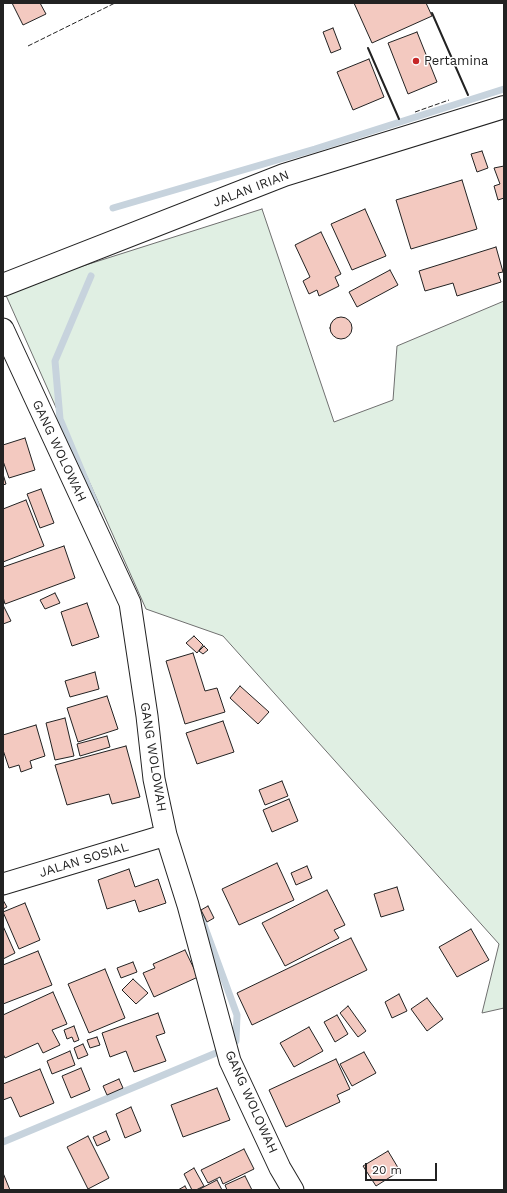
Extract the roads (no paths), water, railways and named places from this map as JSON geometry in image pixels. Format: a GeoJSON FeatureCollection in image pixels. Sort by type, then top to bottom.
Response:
{"type":"FeatureCollection","features":[{"type":"Feature","properties":{"kind":"main road","name":"JALAN IRIAN"},"geometry":{"type":"LineString","coordinates":[[3,285],[284,175],[504,107]]}},
{"type":"Feature","properties":{"kind":"street","name":"GANG WOLOWAH"},"geometry":{"type":"LineString","coordinates":[[3,329],[130,603],[147,716],[154,779],[166,835],[188,905],[230,1061],[280,1168],[293,1190]]}},
{"type":"Feature","properties":{"kind":"street","name":"JALAN SOSIAL"},"geometry":{"type":"LineString","coordinates":[[3,884],[166,835]]}},
{"type":"Feature","properties":{"kind":"waterway"},"geometry":{"type":"LineString","coordinates":[[113,208],[315,149],[504,89]]}},
{"type":"Feature","properties":{"kind":"waterway"},"geometry":{"type":"LineString","coordinates":[[91,276],[55,361],[60,419],[96,505]]}},
{"type":"Feature","properties":{"kind":"waterway"},"geometry":{"type":"LineString","coordinates":[[3,1142],[216,1053],[236,1041],[237,1015],[200,914]]}},
{"type":"Feature","properties":{"kind":"place","name":"Pertamina"},"geometry":{"type":"Point","coordinates":[416,61]}}]}
